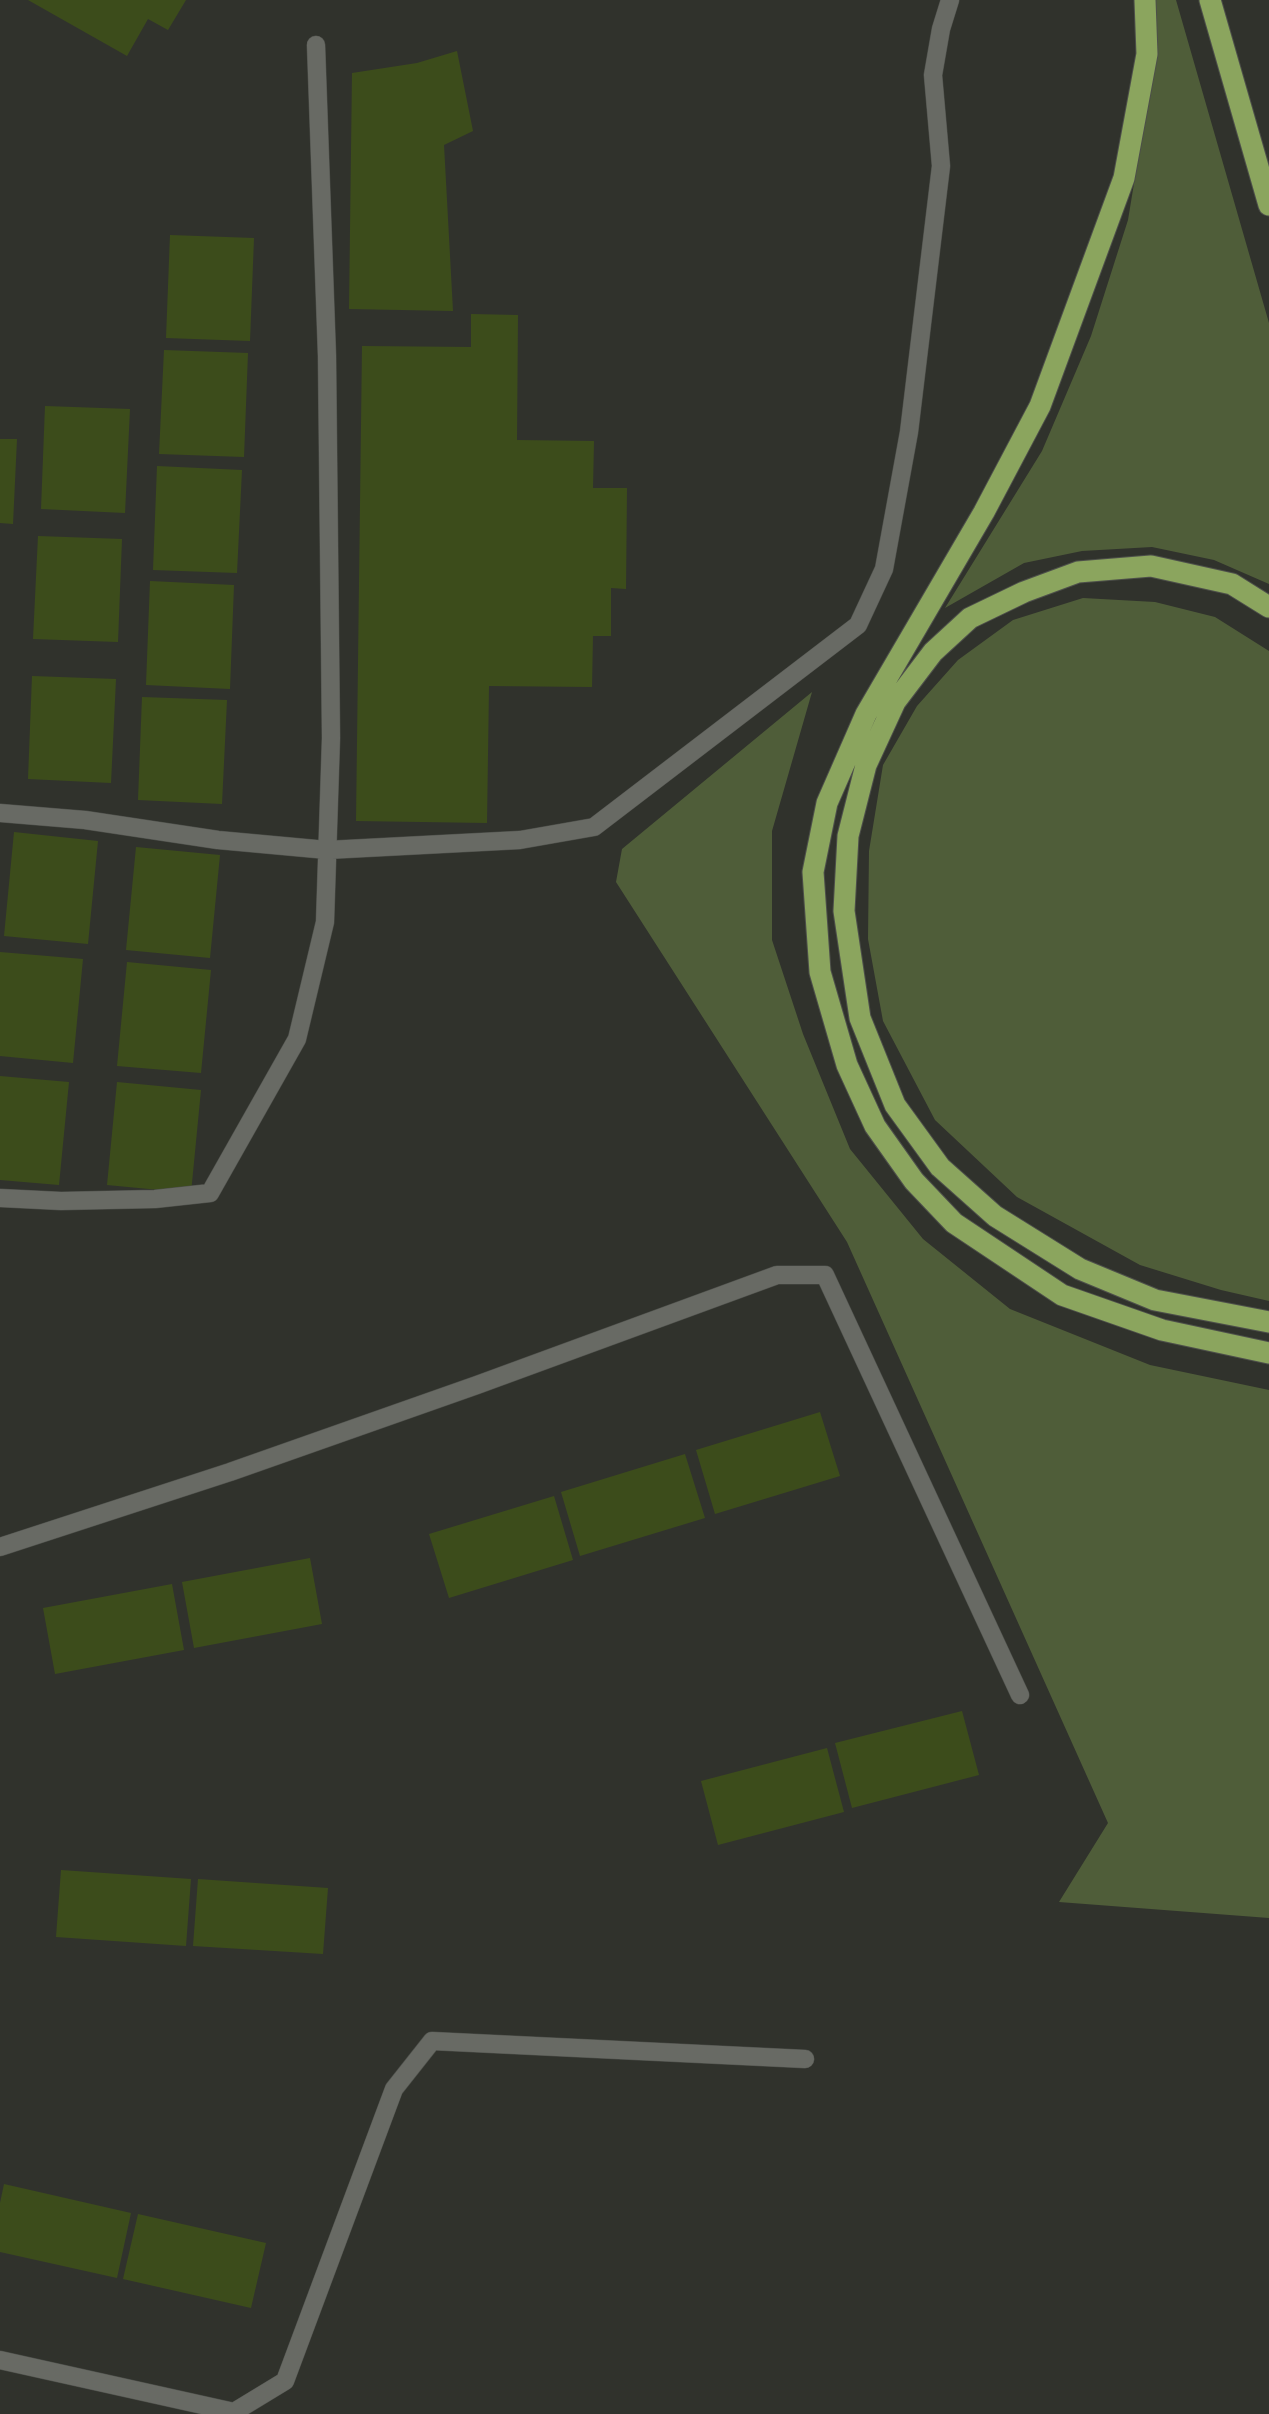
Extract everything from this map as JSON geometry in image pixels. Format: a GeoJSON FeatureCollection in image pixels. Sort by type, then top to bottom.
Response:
{"type":"FeatureCollection","features":[{"type":"Feature","properties":{"kind":"highway"},"geometry":{"type":"LineString","coordinates":[[1145,0],[1147,54],[1124,178],[1040,406],[984,512],[866,714],[827,803],[813,872],[820,972],[846,1065],[875,1126],[914,1181],[954,1223],[1062,1295],[1162,1330],[1269,1353]]}},
{"type":"Feature","properties":{"kind":"highway"},"geometry":{"type":"LineString","coordinates":[[1210,0],[1269,205]]}},
{"type":"Feature","properties":{"kind":"highway"},"geometry":{"type":"LineString","coordinates":[[1269,607],[1232,584],[1151,566],[1078,572],[1024,592],[970,618],[933,652],[895,702],[866,765],[848,836],[844,911],[860,1018],[895,1105],[940,1167],[995,1216],[1080,1269],[1155,1300],[1269,1322]]}},
{"type":"Feature","properties":{"kind":"lane"},"geometry":{"type":"LineString","coordinates":[[0,813],[85,820],[218,840],[327,850],[520,840],[594,827],[858,625],[884,569],[909,432],[941,166],[933,75],[941,29],[950,0]]}},
{"type":"Feature","properties":{"kind":"lane"},"geometry":{"type":"LineString","coordinates":[[0,1198],[61,1202],[155,1199],[209,1193],[297,1039],[325,922],[331,738],[327,356],[316,45]]}},
{"type":"Feature","properties":{"kind":"lane"},"geometry":{"type":"LineString","coordinates":[[0,1547],[230,1472],[777,1275],[825,1275],[1020,1695]]}},
{"type":"Feature","properties":{"kind":"lane"},"geometry":{"type":"LineString","coordinates":[[0,2360],[234,2413],[285,2381],[394,2089],[432,2041],[805,2059]]}},
{"type":"Feature","properties":{"kind":"lane"},"geometry":{"type":"LineString","coordinates":[[162,2414],[171,2398]]}},
{"type":"Feature","properties":{"kind":"green space"},"geometry":{"type":"Polygon","coordinates":[[[1152,0],[1176,0],[1269,323],[1269,584],[1214,560],[1152,547],[1082,551],[1024,563],[945,608],[1042,451],[1091,336],[1128,220],[1154,62],[1152,0]]]}},
{"type":"Feature","properties":{"kind":"green space"},"geometry":{"type":"Polygon","coordinates":[[[1083,598],[1155,602],[1215,617],[1269,651],[1269,1301],[1221,1290],[1140,1265],[1017,1197],[935,1120],[883,1021],[868,939],[869,851],[883,765],[917,706],[958,660],[1013,620],[1083,598]]]}},
{"type":"Feature","properties":{"kind":"green space"},"geometry":{"type":"Polygon","coordinates":[[[812,692],[772,831],[772,940],[803,1034],[850,1149],[923,1239],[1010,1309],[1150,1365],[1269,1390],[1269,1918],[1059,1902],[1108,1823],[847,1242],[616,882],[622,849],[812,692]]]}},
{"type":"Feature","properties":{"kind":"building"},"geometry":{"type":"Polygon","coordinates":[[[28,0],[186,0],[168,30],[148,19],[127,56],[28,0]]]}},
{"type":"Feature","properties":{"kind":"building"},"geometry":{"type":"Polygon","coordinates":[[[457,51],[473,131],[444,145],[453,311],[349,309],[352,73],[417,63],[457,51]]]}},
{"type":"Feature","properties":{"kind":"building"},"geometry":{"type":"Polygon","coordinates":[[[170,235],[254,238],[250,341],[166,338],[170,235]]]}},
{"type":"Feature","properties":{"kind":"building"},"geometry":{"type":"Polygon","coordinates":[[[471,314],[518,315],[517,440],[594,441],[593,488],[627,488],[626,589],[611,588],[611,636],[593,636],[592,687],[489,686],[487,823],[356,821],[362,346],[471,347],[471,314]]]}},
{"type":"Feature","properties":{"kind":"building"},"geometry":{"type":"Polygon","coordinates":[[[164,350],[248,353],[244,457],[159,454],[164,350]]]}},
{"type":"Feature","properties":{"kind":"building"},"geometry":{"type":"Polygon","coordinates":[[[45,406],[130,409],[125,513],[41,509],[45,406]]]}},
{"type":"Feature","properties":{"kind":"building"},"geometry":{"type":"Polygon","coordinates":[[[0,439],[17,439],[13,524],[0,523],[0,439]]]}},
{"type":"Feature","properties":{"kind":"building"},"geometry":{"type":"Polygon","coordinates":[[[157,466],[242,470],[237,573],[153,570],[157,466]]]}},
{"type":"Feature","properties":{"kind":"building"},"geometry":{"type":"Polygon","coordinates":[[[38,536],[122,539],[118,642],[33,639],[38,536]]]}},
{"type":"Feature","properties":{"kind":"building"},"geometry":{"type":"Polygon","coordinates":[[[150,581],[234,585],[230,689],[146,685],[150,581]]]}},
{"type":"Feature","properties":{"kind":"building"},"geometry":{"type":"Polygon","coordinates":[[[32,676],[116,679],[111,783],[28,779],[32,676]]]}},
{"type":"Feature","properties":{"kind":"building"},"geometry":{"type":"Polygon","coordinates":[[[142,697],[227,700],[222,804],[138,800],[142,697]]]}},
{"type":"Feature","properties":{"kind":"building"},"geometry":{"type":"Polygon","coordinates":[[[14,832],[98,841],[88,944],[4,936],[14,832]]]}},
{"type":"Feature","properties":{"kind":"building"},"geometry":{"type":"Polygon","coordinates":[[[136,847],[220,855],[210,958],[126,950],[136,847]]]}},
{"type":"Feature","properties":{"kind":"building"},"geometry":{"type":"Polygon","coordinates":[[[0,952],[83,959],[73,1063],[0,1056],[0,952]]]}},
{"type":"Feature","properties":{"kind":"building"},"geometry":{"type":"Polygon","coordinates":[[[127,962],[211,970],[201,1073],[117,1066],[127,962]]]}},
{"type":"Feature","properties":{"kind":"building"},"geometry":{"type":"Polygon","coordinates":[[[0,1076],[69,1082],[59,1185],[0,1180],[0,1076]]]}},
{"type":"Feature","properties":{"kind":"building"},"geometry":{"type":"Polygon","coordinates":[[[117,1082],[201,1090],[191,1193],[107,1185],[117,1082]]]}},
{"type":"Feature","properties":{"kind":"building"},"geometry":{"type":"Polygon","coordinates":[[[820,1412],[840,1476],[715,1514],[696,1450],[820,1412]]]}},
{"type":"Feature","properties":{"kind":"building"},"geometry":{"type":"Polygon","coordinates":[[[685,1454],[705,1518],[580,1556],[561,1492],[685,1454]]]}},
{"type":"Feature","properties":{"kind":"building"},"geometry":{"type":"Polygon","coordinates":[[[554,1496],[573,1560],[449,1598],[429,1534],[554,1496]]]}},
{"type":"Feature","properties":{"kind":"building"},"geometry":{"type":"Polygon","coordinates":[[[310,1558],[322,1624],[194,1648],[182,1582],[310,1558]]]}},
{"type":"Feature","properties":{"kind":"building"},"geometry":{"type":"Polygon","coordinates":[[[172,1584],[184,1650],[55,1674],[43,1608],[172,1584]]]}},
{"type":"Feature","properties":{"kind":"building"},"geometry":{"type":"Polygon","coordinates":[[[962,1711],[979,1775],[852,1808],[835,1743],[962,1711]]]}},
{"type":"Feature","properties":{"kind":"building"},"geometry":{"type":"Polygon","coordinates":[[[827,1748],[844,1812],[718,1845],[701,1781],[827,1748]]]}},
{"type":"Feature","properties":{"kind":"building"},"geometry":{"type":"Polygon","coordinates":[[[61,1870],[191,1879],[186,1946],[56,1937],[61,1870]]]}},
{"type":"Feature","properties":{"kind":"building"},"geometry":{"type":"Polygon","coordinates":[[[198,1879],[328,1888],[323,1954],[193,1946],[198,1879]]]}},
{"type":"Feature","properties":{"kind":"building"},"geometry":{"type":"Polygon","coordinates":[[[4,2184],[131,2213],[117,2278],[0,2252],[0,2203],[4,2184]]]}},
{"type":"Feature","properties":{"kind":"building"},"geometry":{"type":"Polygon","coordinates":[[[138,2214],[266,2243],[251,2308],[123,2279],[138,2214]]]}}]}
